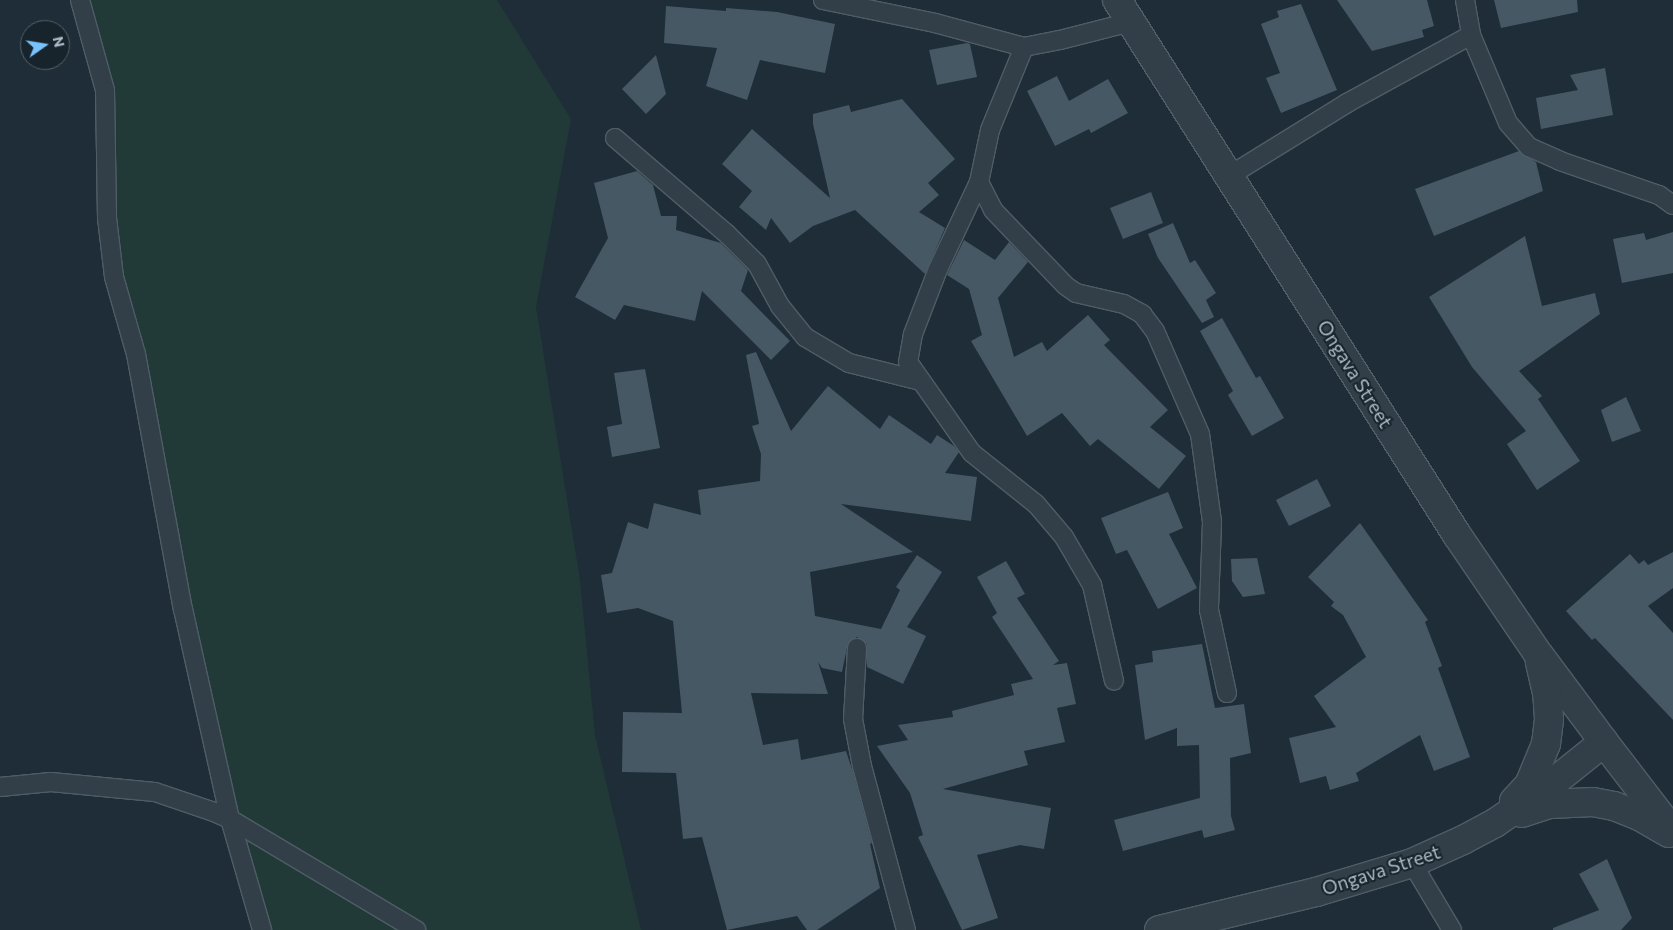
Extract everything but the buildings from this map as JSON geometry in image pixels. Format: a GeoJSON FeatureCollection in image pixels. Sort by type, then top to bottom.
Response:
{"type":"FeatureCollection","features":[{"type":"Feature","properties":{"kind":"street","name":"Ongava Street"},"geometry":{"type":"LineString","coordinates":[[1117,0],[1457,535],[1539,655],[1673,834]]}},
{"type":"Feature","properties":{"kind":"street"},"geometry":{"type":"LineString","coordinates":[[1494,823],[1529,784],[1546,744],[1549,719],[1547,693],[1539,655]]}},
{"type":"Feature","properties":{"kind":"street","name":"Ongava Street"},"geometry":{"type":"LineString","coordinates":[[1159,930],[1316,892],[1412,863],[1464,840],[1494,823],[1549,786],[1604,742]]}},
{"type":"Feature","properties":{"kind":"street"},"geometry":{"type":"LineString","coordinates":[[1494,823],[1550,804],[1593,802],[1614,806],[1639,816],[1673,834]]}},
{"type":"Feature","properties":{"kind":"lane"},"geometry":{"type":"LineString","coordinates":[[80,0],[105,90],[107,218],[114,278],[136,354],[183,609],[230,819],[262,930]]}},
{"type":"Feature","properties":{"kind":"lane"},"geometry":{"type":"LineString","coordinates":[[823,0],[935,23],[1024,47],[1131,22]]}},
{"type":"Feature","properties":{"kind":"lane"},"geometry":{"type":"LineString","coordinates":[[1465,0],[1471,35],[1508,123],[1529,147],[1560,161],[1659,196],[1673,205]]}},
{"type":"Feature","properties":{"kind":"lane"},"geometry":{"type":"LineString","coordinates":[[1229,176],[1348,103],[1471,35]]}},
{"type":"Feature","properties":{"kind":"lane"},"geometry":{"type":"LineString","coordinates":[[1024,47],[990,130],[979,182],[938,269],[913,334],[908,362],[972,453],[1036,504],[1064,537],[1092,586],[1114,681]]}},
{"type":"Feature","properties":{"kind":"lane"},"geometry":{"type":"LineString","coordinates":[[614,138],[727,234],[757,264],[780,306],[805,337],[849,364],[921,380]]}},
{"type":"Feature","properties":{"kind":"lane"},"geometry":{"type":"LineString","coordinates":[[979,182],[994,210],[1066,286],[1076,293],[1124,304],[1142,314],[1155,331],[1200,434],[1212,522],[1209,610],[1227,693]]}},
{"type":"Feature","properties":{"kind":"lane"},"geometry":{"type":"LineString","coordinates":[[857,648],[853,719],[862,766],[906,930]]}},
{"type":"Feature","properties":{"kind":"lane"},"geometry":{"type":"LineString","coordinates":[[0,786],[51,782],[155,792],[230,819],[416,930]]}},
{"type":"Feature","properties":{"kind":"lane"},"geometry":{"type":"LineString","coordinates":[[1412,863],[1452,930]]}},
{"type":"Feature","properties":{"kind":"green space"},"geometry":{"type":"Polygon","coordinates":[[[80,0],[497,0],[571,119],[536,307],[580,580],[595,735],[641,930],[269,930],[230,819],[114,277],[105,90],[80,0]]]}}]}
